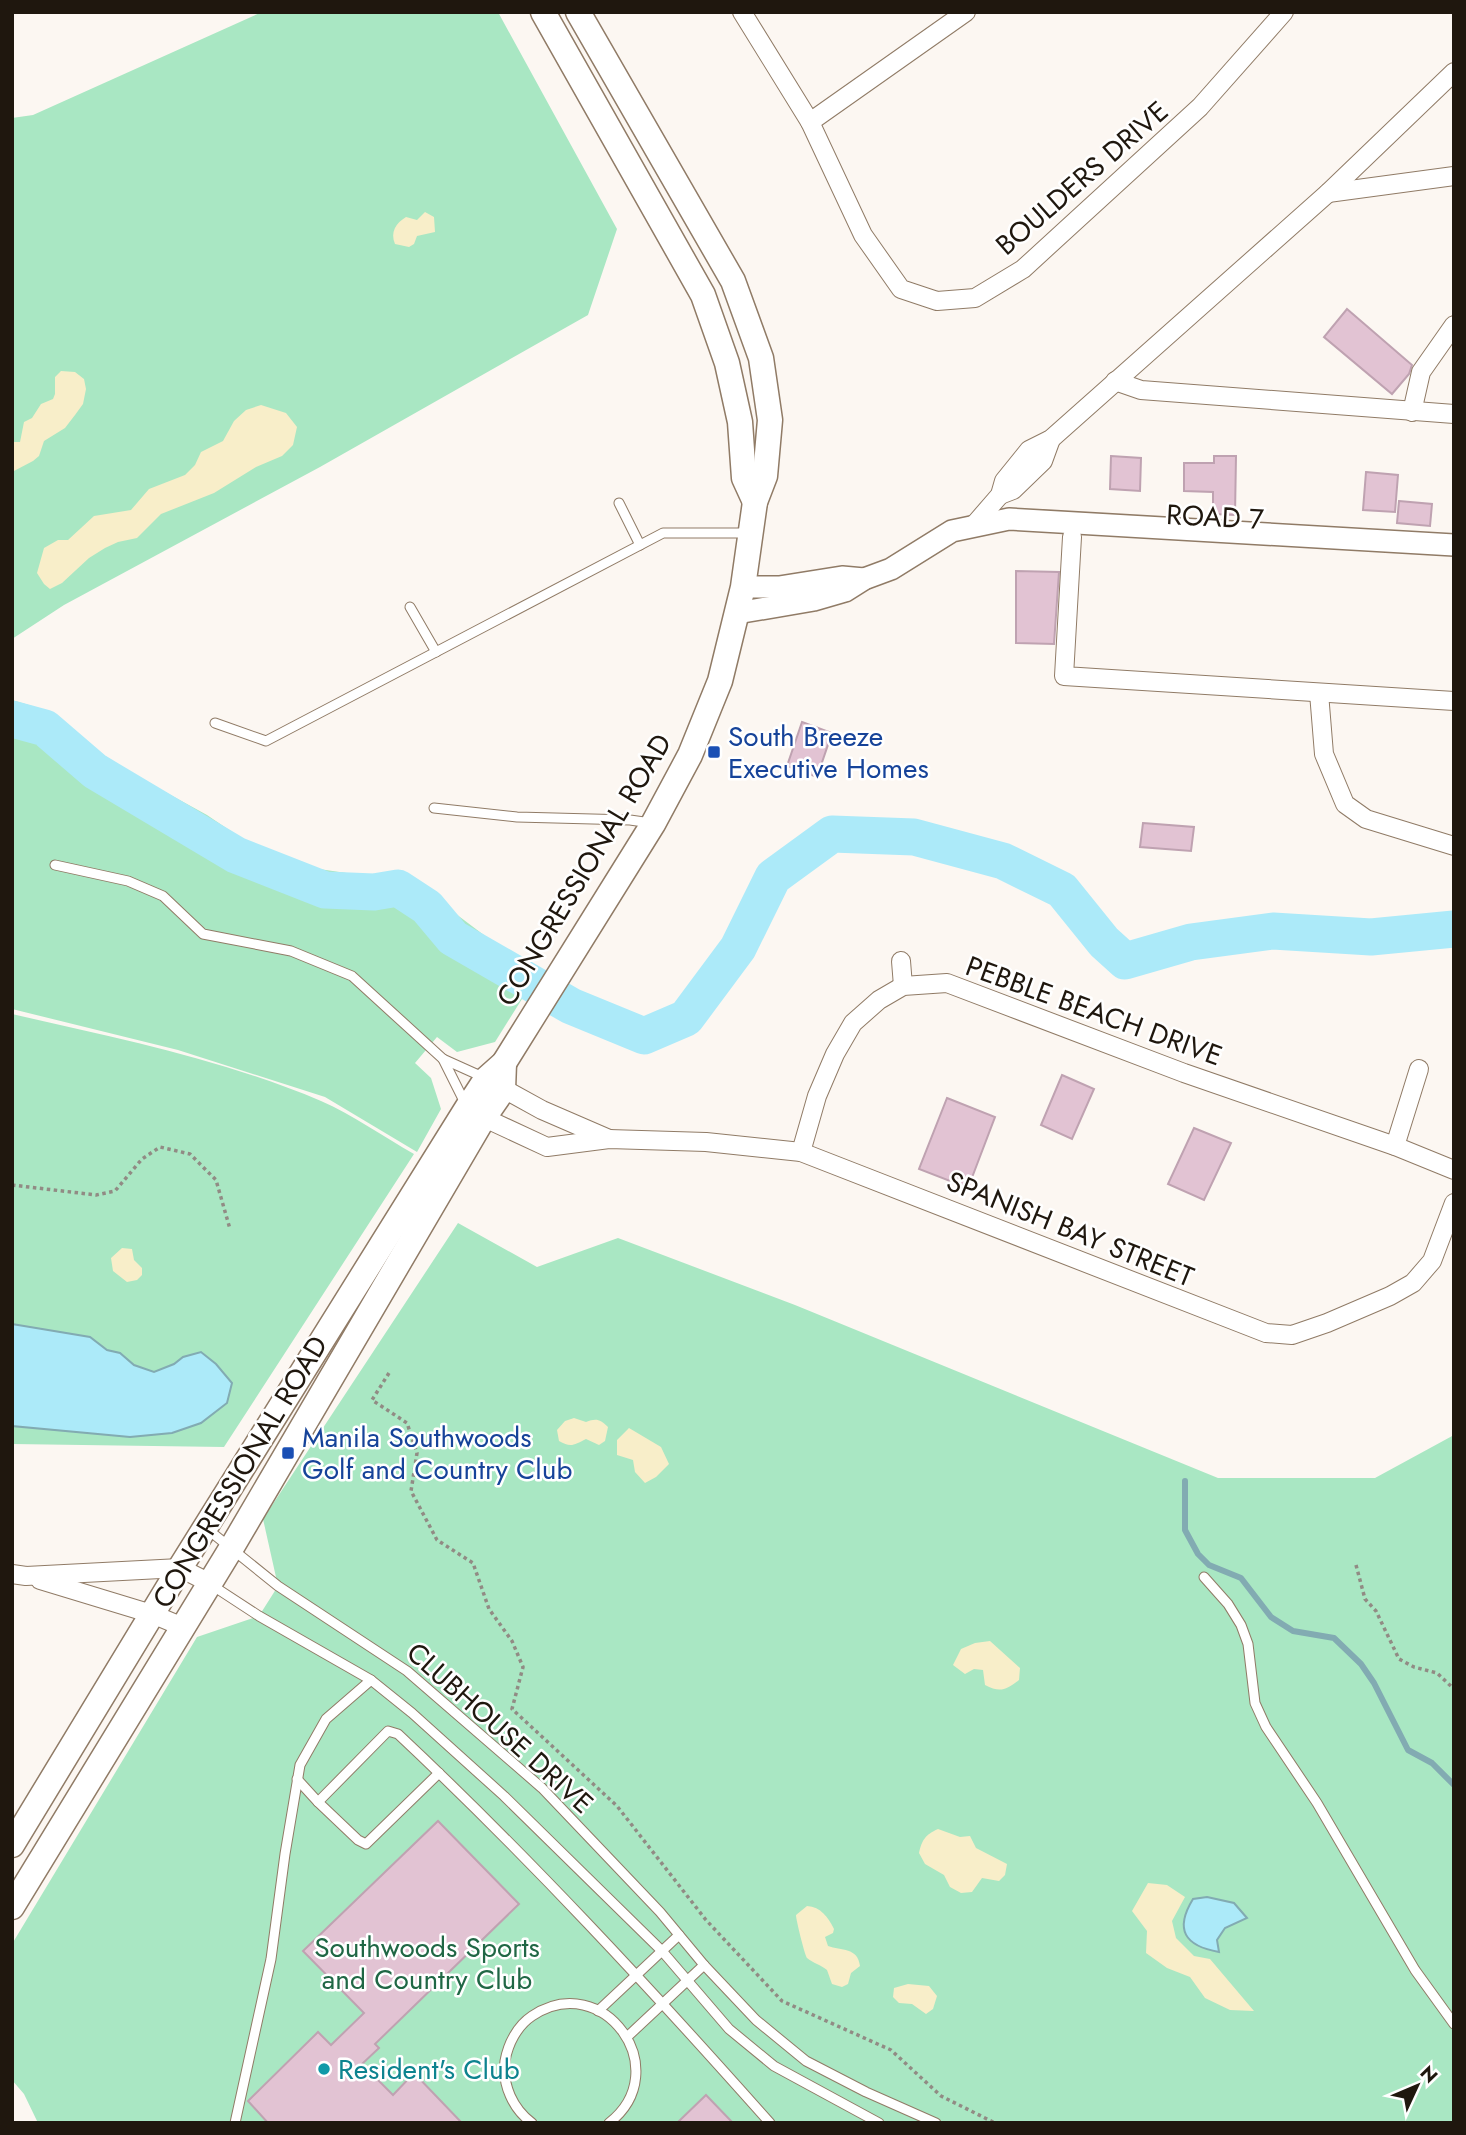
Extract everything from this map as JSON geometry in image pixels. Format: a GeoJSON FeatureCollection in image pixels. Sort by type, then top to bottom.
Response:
{"type":"FeatureCollection","features":[{"type":"Feature","properties":{"kind":"main road","name":"CONGRESSIONAL ROAD"},"geometry":{"type":"LineString","coordinates":[[543,12],[703,295],[727,363],[740,422],[744,478],[755,502]]}},
{"type":"Feature","properties":{"kind":"main road","name":"CONGRESSIONAL ROAD"},"geometry":{"type":"LineString","coordinates":[[12,1845],[302,1372],[475,1113],[498,1077],[522,1030],[653,824],[690,755],[720,681],[743,587],[755,502],[765,476],[770,421],[761,358],[733,281],[578,12]]}},
{"type":"Feature","properties":{"kind":"main road"},"geometry":{"type":"LineString","coordinates":[[716,332],[748,324]]}},
{"type":"Feature","properties":{"kind":"main road","name":"CONGRESSIONAL ROAD"},"geometry":{"type":"LineString","coordinates":[[12,1907],[232,1547],[475,1113]]}},
{"type":"Feature","properties":{"kind":"street","name":"BOULDERS DRIVE"},"geometry":{"type":"LineString","coordinates":[[742,12],[810,122],[863,235],[901,289],[937,301],[975,298],[1023,269],[1191,117],[1284,12]]}},
{"type":"Feature","properties":{"kind":"street"},"geometry":{"type":"LineString","coordinates":[[810,122],[966,12]]}},
{"type":"Feature","properties":{"kind":"street"},"geometry":{"type":"LineString","coordinates":[[974,525],[1000,495],[1004,481],[1029,450],[1051,439],[1328,193],[1454,72]]}},
{"type":"Feature","properties":{"kind":"street"},"geometry":{"type":"LineString","coordinates":[[1328,193],[1454,176]]}},
{"type":"Feature","properties":{"kind":"street"},"geometry":{"type":"LineString","coordinates":[[1412,412],[1421,372],[1454,325]]}},
{"type":"Feature","properties":{"kind":"street"},"geometry":{"type":"LineString","coordinates":[[1115,381],[1141,390],[1454,414]]}},
{"type":"Feature","properties":{"kind":"street","name":"ROAD 7"},"geometry":{"type":"LineString","coordinates":[[737,613],[845,591],[864,579],[891,569],[942,535],[974,525],[1009,519],[1454,545]]}},
{"type":"Feature","properties":{"kind":"street","name":"ROAD 7"},"geometry":{"type":"LineString","coordinates":[[974,525],[1011,533],[1454,558]]}},
{"type":"Feature","properties":{"kind":"street"},"geometry":{"type":"LineString","coordinates":[[1072,537],[1064,676],[1454,701]]}},
{"type":"Feature","properties":{"kind":"street","name":"ROAD 7"},"geometry":{"type":"LineString","coordinates":[[743,587],[779,587],[842,577],[864,579]]}},
{"type":"Feature","properties":{"kind":"street"},"geometry":{"type":"LineString","coordinates":[[1319,694],[1324,754],[1345,804],[1366,819],[1454,846]]}},
{"type":"Feature","properties":{"kind":"street"},"geometry":{"type":"LineString","coordinates":[[801,1152],[817,1096],[835,1055],[853,1023],[880,1000],[903,986],[901,961]]}},
{"type":"Feature","properties":{"kind":"street","name":"PEBBLE BEACH DRIVE"},"geometry":{"type":"LineString","coordinates":[[903,986],[947,984],[1184,1073],[1395,1146],[1454,1170]]}},
{"type":"Feature","properties":{"kind":"street"},"geometry":{"type":"LineString","coordinates":[[1395,1146],[1419,1069]]}},
{"type":"Feature","properties":{"kind":"street","name":"SPANISH BAY STREET"},"geometry":{"type":"LineString","coordinates":[[498,1077],[542,1110],[609,1139]]}},
{"type":"Feature","properties":{"kind":"street","name":"SPANISH BAY STREET"},"geometry":{"type":"LineString","coordinates":[[475,1113],[547,1147],[609,1139],[706,1142],[801,1152],[1266,1334],[1292,1335],[1327,1323],[1413,1283],[1432,1261],[1454,1203]]}},
{"type":"Feature","properties":{"kind":"street"},"geometry":{"type":"LineString","coordinates":[[19,1575],[180,1568],[210,1583]]}},
{"type":"Feature","properties":{"kind":"street"},"geometry":{"type":"LineString","coordinates":[[19,1575],[152,1614],[183,1627]]}},
{"type":"Feature","properties":{"kind":"lane"},"geometry":{"type":"LineString","coordinates":[[619,503],[640,545]]}},
{"type":"Feature","properties":{"kind":"lane"},"geometry":{"type":"LineString","coordinates":[[215,723],[266,741],[663,533],[751,533]]}},
{"type":"Feature","properties":{"kind":"lane"},"geometry":{"type":"LineString","coordinates":[[410,607],[436,652]]}},
{"type":"Feature","properties":{"kind":"lane"},"geometry":{"type":"LineString","coordinates":[[434,808],[517,817],[617,819],[653,824]]}},
{"type":"Feature","properties":{"kind":"lane"},"geometry":{"type":"LineString","coordinates":[[55,865],[128,881],[163,896],[204,934],[291,951],[352,976],[440,1056],[475,1113]]}},
{"type":"Feature","properties":{"kind":"lane"},"geometry":{"type":"LineString","coordinates":[[440,1056],[498,1077]]}},
{"type":"Feature","properties":{"kind":"lane","name":"CLUBHOUSE DRIVE"},"geometry":{"type":"LineString","coordinates":[[205,1527],[278,1586],[407,1671],[542,1788],[756,2021],[806,2061],[866,2092],[936,2123]]}},
{"type":"Feature","properties":{"kind":"lane"},"geometry":{"type":"LineString","coordinates":[[1204,1577],[1228,1604],[1241,1625],[1248,1644],[1255,1703],[1266,1727],[1317,1803],[1401,1949],[1454,2024]]}},
{"type":"Feature","properties":{"kind":"lane","name":"CLUBHOUSE DRIVE"},"geometry":{"type":"LineString","coordinates":[[210,1583],[259,1616],[371,1680],[412,1713],[504,1796],[662,1951],[729,2029],[774,2066],[879,2123]]}},
{"type":"Feature","properties":{"kind":"lane"},"geometry":{"type":"LineString","coordinates":[[235,2123],[271,1959],[300,1765],[326,1719],[371,1680]]}},
{"type":"Feature","properties":{"kind":"lane"},"geometry":{"type":"LineString","coordinates":[[318,1802],[388,1731],[398,1734],[637,1974],[770,2123]]}},
{"type":"Feature","properties":{"kind":"lane"},"geometry":{"type":"LineString","coordinates":[[297,1779],[358,1840],[366,1844],[439,1773]]}},
{"type":"Feature","properties":{"kind":"lane"},"geometry":{"type":"LineString","coordinates":[[598,2011],[679,1935]]}},
{"type":"Feature","properties":{"kind":"lane"},"geometry":{"type":"LineString","coordinates":[[627,2037],[704,1965]]}},
{"type":"Feature","properties":{"kind":"lane"},"geometry":{"type":"LineString","coordinates":[[532,2123],[518,2109],[507,2087],[505,2062],[513,2038],[528,2019],[550,2007],[574,2004],[598,2011],[615,2021],[627,2037],[635,2060],[634,2085],[625,2107],[609,2123]]}},
{"type":"Feature","properties":{"kind":"path"},"geometry":{"type":"LineString","coordinates":[[12,1185],[96,1195],[115,1191],[142,1158],[160,1147],[190,1154],[216,1180],[230,1229]]}},
{"type":"Feature","properties":{"kind":"path"},"geometry":{"type":"LineString","coordinates":[[389,1373],[372,1400],[407,1423],[417,1452],[411,1491],[437,1540],[473,1563],[489,1609],[512,1641],[523,1667],[512,1709],[617,1806],[706,1920],[782,2001],[891,2050],[942,2096],[995,2123]]}},
{"type":"Feature","properties":{"kind":"path"},"geometry":{"type":"LineString","coordinates":[[1356,1565],[1365,1599],[1376,1611],[1399,1659],[1414,1667],[1437,1673],[1454,1689]]}},
{"type":"Feature","properties":{"kind":"green space"},"geometry":{"type":"Polygon","coordinates":[[[262,12],[498,12],[617,229],[588,315],[320,467],[64,605],[12,639],[12,118],[33,115],[262,12]]]}},
{"type":"Feature","properties":{"kind":"green space"},"geometry":{"type":"Polygon","coordinates":[[[12,700],[42,709],[76,737],[136,776],[207,815],[260,851],[319,869],[367,876],[403,874],[537,975],[495,1042],[457,1052],[437,1037],[415,1063],[431,1078],[441,1109],[417,1152],[325,1097],[178,1050],[12,1009],[12,700]]]}},
{"type":"Feature","properties":{"kind":"green space","name":"Manila Southwoods Golf and Country Club"},"geometry":{"type":"Polygon","coordinates":[[[12,1014],[207,1061],[284,1086],[357,1119],[414,1154],[224,1447],[12,1444],[12,1014]]]}},
{"type":"Feature","properties":{"kind":"green space","name":"Manila Southwoods Golf and Country Club"},"geometry":{"type":"Polygon","coordinates":[[[458,1223],[537,1267],[618,1238],[795,1305],[1218,1478],[1375,1478],[1454,1435],[1454,2123],[38,2123],[24,2094],[12,2080],[12,1944],[197,1637],[259,1616],[278,1586],[263,1519],[458,1223]]]}},
{"type":"Feature","properties":{"kind":"sand"},"geometry":{"type":"Polygon","coordinates":[[[425,212],[434,217],[435,232],[417,236],[414,244],[409,247],[395,244],[394,232],[399,222],[406,217],[417,220],[425,212]]]}},
{"type":"Feature","properties":{"kind":"sand"},"geometry":{"type":"Polygon","coordinates":[[[61,371],[75,372],[84,379],[86,389],[83,404],[65,428],[44,441],[39,456],[12,472],[12,442],[20,442],[24,422],[32,418],[41,404],[53,399],[55,377],[61,371]]]}},
{"type":"Feature","properties":{"kind":"sand"},"geometry":{"type":"Polygon","coordinates":[[[261,405],[286,413],[297,427],[293,445],[282,456],[256,467],[214,493],[161,514],[137,538],[105,548],[89,558],[62,583],[50,589],[44,584],[37,573],[44,548],[58,540],[68,540],[94,516],[131,510],[149,489],[185,475],[195,465],[201,452],[223,441],[234,421],[246,410],[261,405]]]}},
{"type":"Feature","properties":{"kind":"sand"},"geometry":{"type":"Polygon","coordinates":[[[122,1248],[132,1249],[134,1260],[142,1268],[142,1275],[137,1280],[127,1282],[113,1271],[111,1258],[122,1248]]]}},
{"type":"Feature","properties":{"kind":"sand"},"geometry":{"type":"Polygon","coordinates":[[[574,1418],[586,1422],[603,1422],[608,1427],[605,1441],[599,1445],[586,1439],[570,1445],[559,1441],[557,1430],[565,1421],[574,1418]]]}},
{"type":"Feature","properties":{"kind":"sand"},"geometry":{"type":"Polygon","coordinates":[[[629,1428],[661,1447],[669,1464],[656,1477],[645,1483],[635,1472],[633,1460],[617,1455],[617,1440],[629,1428]]]}},
{"type":"Feature","properties":{"kind":"sand"},"geometry":{"type":"Polygon","coordinates":[[[990,1641],[1020,1668],[1019,1680],[1003,1689],[985,1685],[983,1670],[974,1669],[965,1674],[953,1665],[961,1649],[990,1641]]]}},
{"type":"Feature","properties":{"kind":"sand"},"geometry":{"type":"Polygon","coordinates":[[[938,1829],[960,1837],[970,1836],[976,1848],[1007,1864],[1005,1875],[999,1881],[982,1878],[972,1892],[961,1893],[950,1887],[944,1875],[925,1864],[919,1853],[925,1838],[938,1829]]]}},
{"type":"Feature","properties":{"kind":"sand"},"geometry":{"type":"Polygon","coordinates":[[[1148,1883],[1167,1885],[1185,1897],[1172,1921],[1176,1938],[1194,1956],[1210,1959],[1254,2011],[1230,2010],[1205,1998],[1190,1977],[1167,1968],[1146,1953],[1147,1931],[1132,1911],[1148,1883]]]}},
{"type":"Feature","properties":{"kind":"sand"},"geometry":{"type":"Polygon","coordinates":[[[807,1906],[824,1913],[834,1929],[833,1933],[825,1937],[828,1946],[848,1951],[859,1960],[860,1966],[851,1973],[848,1984],[842,1987],[832,1984],[827,1970],[806,1956],[796,1915],[807,1906]]]}},
{"type":"Feature","properties":{"kind":"sand"},"geometry":{"type":"Polygon","coordinates":[[[908,1984],[929,1986],[937,1996],[933,2009],[926,2014],[912,2004],[899,2003],[893,1997],[894,1988],[908,1984]]]}},
{"type":"Feature","properties":{"kind":"water"},"geometry":{"type":"Polygon","coordinates":[[[12,1324],[90,1337],[107,1350],[120,1353],[134,1365],[154,1372],[183,1357],[201,1352],[216,1364],[232,1383],[227,1403],[201,1423],[172,1433],[130,1437],[12,1426],[12,1324]]]}},
{"type":"Feature","properties":{"kind":"water"},"geometry":{"type":"Polygon","coordinates":[[[1207,1897],[1234,1903],[1247,1918],[1225,1928],[1217,1940],[1219,1952],[1198,1946],[1186,1935],[1184,1928],[1187,1910],[1193,1899],[1207,1897]]]}},
{"type":"Feature","properties":{"kind":"building"},"geometry":{"type":"Polygon","coordinates":[[[1347,309],[1412,365],[1409,374],[1392,394],[1324,337],[1347,309]]]}},
{"type":"Feature","properties":{"kind":"building"},"geometry":{"type":"Polygon","coordinates":[[[1111,456],[1141,458],[1140,491],[1110,489],[1111,456]]]}},
{"type":"Feature","properties":{"kind":"building"},"geometry":{"type":"Polygon","coordinates":[[[1214,456],[1236,456],[1235,515],[1213,514],[1213,492],[1184,491],[1184,463],[1214,463],[1214,456]]]}},
{"type":"Feature","properties":{"kind":"building"},"geometry":{"type":"Polygon","coordinates":[[[1366,472],[1398,475],[1395,512],[1363,510],[1366,472]]]}},
{"type":"Feature","properties":{"kind":"building"},"geometry":{"type":"Polygon","coordinates":[[[1399,501],[1432,504],[1430,526],[1397,523],[1399,501]]]}},
{"type":"Feature","properties":{"kind":"building"},"geometry":{"type":"Polygon","coordinates":[[[1016,571],[1059,572],[1054,644],[1016,643],[1016,571]]]}},
{"type":"Feature","properties":{"kind":"building"},"geometry":{"type":"Polygon","coordinates":[[[802,722],[832,733],[817,777],[787,766],[802,722]]]}},
{"type":"Feature","properties":{"kind":"building"},"geometry":{"type":"Polygon","coordinates":[[[1143,823],[1194,827],[1191,851],[1140,847],[1143,823]]]}},
{"type":"Feature","properties":{"kind":"building"},"geometry":{"type":"Polygon","coordinates":[[[1062,1075],[1094,1089],[1072,1139],[1041,1125],[1062,1075]]]}},
{"type":"Feature","properties":{"kind":"building"},"geometry":{"type":"Polygon","coordinates":[[[947,1098],[995,1117],[968,1188],[919,1169],[947,1098]]]}},
{"type":"Feature","properties":{"kind":"building"},"geometry":{"type":"Polygon","coordinates":[[[1194,1128],[1231,1143],[1204,1200],[1168,1184],[1194,1128]]]}},
{"type":"Feature","properties":{"kind":"building"},"geometry":{"type":"Polygon","coordinates":[[[438,1821],[519,1904],[375,2044],[379,2048],[362,2064],[393,2095],[414,2073],[462,2123],[268,2123],[248,2101],[318,2032],[331,2045],[364,2013],[303,1951],[438,1821]]]}},
{"type":"Feature","properties":{"kind":"building"},"geometry":{"type":"Polygon","coordinates":[[[706,2095],[733,2123],[677,2123],[706,2095]]]}},
{"type":"Feature","properties":{"kind":"waterway"},"geometry":{"type":"LineString","coordinates":[[12,719],[45,728],[95,771],[236,855],[325,890],[374,892],[398,888],[427,907],[453,938],[571,1006],[644,1036],[686,1018],[738,948],[773,877],[832,834],[914,837],[1003,861],[1062,890],[1104,942],[1125,961],[1191,942],[1273,931],[1371,937],[1454,929]]}},
{"type":"Feature","properties":{"kind":"waterway"},"geometry":{"type":"LineString","coordinates":[[1185,1481],[1185,1530],[1198,1554],[1209,1565],[1241,1578],[1271,1617],[1293,1631],[1334,1638],[1361,1664],[1374,1683],[1408,1750],[1432,1763],[1454,1785]]}},
{"type":"Feature","properties":{"kind":"place","name":"South Breeze Executive Homes"},"geometry":{"type":"Point","coordinates":[714,752]}},
{"type":"Feature","properties":{"kind":"place","name":"Manila Southwoods Golf and Country Club"},"geometry":{"type":"Point","coordinates":[288,1453]}},
{"type":"Feature","properties":{"kind":"place","name":"Resident's Club"},"geometry":{"type":"Point","coordinates":[324,2069]}},
{"type":"Feature","properties":{"kind":"park label","name":"Southwoods Sports and Country Club"},"geometry":{"type":"Point","coordinates":[427,1963]}}]}
